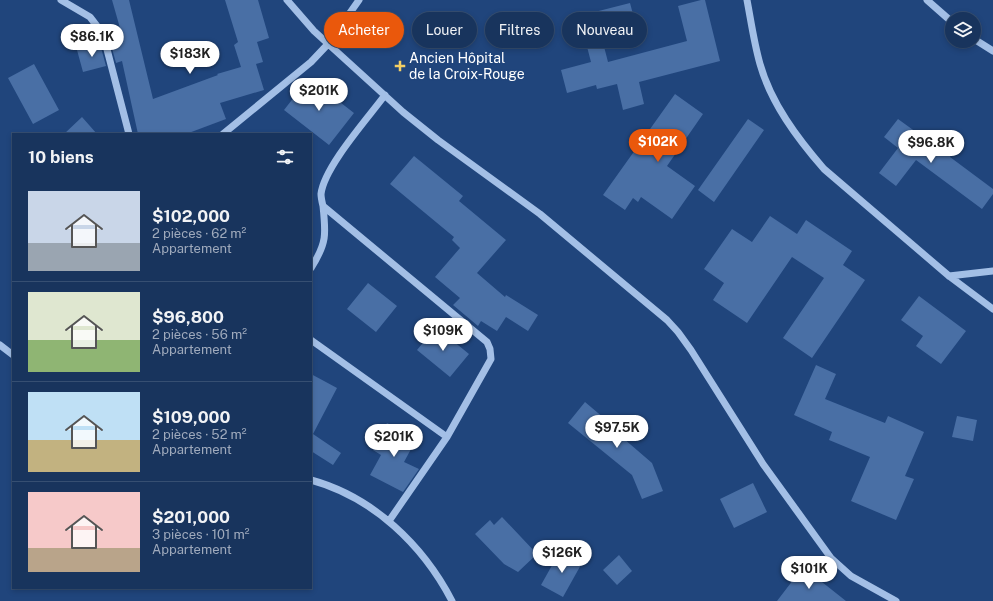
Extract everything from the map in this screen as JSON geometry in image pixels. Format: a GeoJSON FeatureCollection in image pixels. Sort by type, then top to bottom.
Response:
{"type":"FeatureCollection","features":[{"type":"Feature","properties":{"kind":"street"},"geometry":{"type":"LineString","coordinates":[[61,0],[90,17],[103,34],[129,133]]}},
{"type":"Feature","properties":{"kind":"street"},"geometry":{"type":"LineString","coordinates":[[287,0],[314,32],[324,41]]}},
{"type":"Feature","properties":{"kind":"street"},"geometry":{"type":"LineString","coordinates":[[351,12],[359,0]]}},
{"type":"Feature","properties":{"kind":"street"},"geometry":{"type":"LineString","coordinates":[[747,0],[760,64],[768,85],[786,120],[802,143],[824,169],[949,276],[993,309]]}},
{"type":"Feature","properties":{"kind":"street"},"geometry":{"type":"LineString","coordinates":[[927,0],[945,16]]}},
{"type":"Feature","properties":{"kind":"street"},"geometry":{"type":"LineString","coordinates":[[981,43],[993,51]]}},
{"type":"Feature","properties":{"kind":"street"},"geometry":{"type":"LineString","coordinates":[[224,133],[312,62],[324,48]]}},
{"type":"Feature","properties":{"kind":"street"},"geometry":{"type":"LineString","coordinates":[[332,48],[438,140],[540,214],[667,320],[691,350],[767,470],[831,558],[851,576],[896,601]]}},
{"type":"Feature","properties":{"kind":"street"},"geometry":{"type":"LineString","coordinates":[[312,266],[324,245],[325,230],[321,195],[324,183],[334,164],[385,95]]}},
{"type":"Feature","properties":{"kind":"street"},"geometry":{"type":"LineString","coordinates":[[323,206],[487,342],[490,349],[491,359],[447,436],[389,521]]}},
{"type":"Feature","properties":{"kind":"street"},"geometry":{"type":"LineString","coordinates":[[949,276],[993,272]]}},
{"type":"Feature","properties":{"kind":"street"},"geometry":{"type":"LineString","coordinates":[[312,341],[447,436]]}},
{"type":"Feature","properties":{"kind":"street"},"geometry":{"type":"LineString","coordinates":[[0,345],[12,354]]}},
{"type":"Feature","properties":{"kind":"street"},"geometry":{"type":"LineString","coordinates":[[312,480],[353,497],[389,521],[409,539],[425,558],[452,601]]}},
{"type":"Feature","properties":{"kind":"building"},"geometry":{"type":"Polygon","coordinates":[[[112,0],[129,0],[153,99],[218,75],[217,74],[241,67],[234,45],[238,42],[225,0],[258,0],[269,38],[257,42],[263,62],[256,64],[264,90],[220,103],[226,119],[189,133],[138,133],[122,61],[116,63],[110,41],[117,39],[114,29],[120,28],[112,0]]]}},
{"type":"Feature","properties":{"kind":"building"},"geometry":{"type":"Polygon","coordinates":[[[705,0],[720,61],[639,82],[644,104],[623,110],[617,84],[597,89],[596,85],[567,93],[561,70],[591,62],[587,48],[604,48],[608,62],[687,41],[678,6],[705,0]]]}},
{"type":"Feature","properties":{"kind":"building"},"geometry":{"type":"Polygon","coordinates":[[[630,3],[632,12],[595,12],[630,3]]]}},
{"type":"Feature","properties":{"kind":"building"},"geometry":{"type":"Polygon","coordinates":[[[100,44],[106,66],[83,72],[77,50],[100,44]]]}},
{"type":"Feature","properties":{"kind":"building"},"geometry":{"type":"Polygon","coordinates":[[[34,64],[59,110],[33,124],[8,78],[34,64]]]}},
{"type":"Feature","properties":{"kind":"building"},"geometry":{"type":"Polygon","coordinates":[[[309,78],[354,113],[329,145],[284,110],[309,78]]]}},
{"type":"Feature","properties":{"kind":"building"},"geometry":{"type":"Polygon","coordinates":[[[675,94],[703,114],[667,166],[695,186],[672,219],[641,197],[638,202],[633,198],[625,210],[603,195],[675,94]]]}},
{"type":"Feature","properties":{"kind":"building"},"geometry":{"type":"Polygon","coordinates":[[[82,117],[96,133],[65,133],[82,117]]]}},
{"type":"Feature","properties":{"kind":"building"},"geometry":{"type":"Polygon","coordinates":[[[748,119],[764,130],[714,202],[698,190],[748,119]]]}},
{"type":"Feature","properties":{"kind":"building"},"geometry":{"type":"Polygon","coordinates":[[[898,119],[938,148],[941,143],[953,152],[950,157],[993,189],[993,194],[982,209],[916,160],[896,186],[879,173],[898,148],[884,137],[898,119]]]}},
{"type":"Feature","properties":{"kind":"building"},"geometry":{"type":"Polygon","coordinates":[[[414,156],[463,196],[459,201],[506,240],[477,273],[505,297],[506,295],[538,315],[528,331],[506,317],[497,331],[481,321],[478,326],[453,305],[460,298],[435,277],[460,248],[452,240],[454,237],[390,184],[414,156]]]}},
{"type":"Feature","properties":{"kind":"building"},"geometry":{"type":"Polygon","coordinates":[[[770,216],[797,234],[806,220],[852,251],[843,265],[865,280],[812,358],[783,338],[824,278],[792,257],[747,323],[713,300],[724,283],[704,269],[732,229],[752,242],[770,216]]]}},
{"type":"Feature","properties":{"kind":"building"},"geometry":{"type":"Polygon","coordinates":[[[368,283],[397,306],[376,332],[347,309],[368,283]]]}},
{"type":"Feature","properties":{"kind":"building"},"geometry":{"type":"Polygon","coordinates":[[[919,296],[966,331],[941,364],[916,346],[923,336],[901,320],[919,296]]]}},
{"type":"Feature","properties":{"kind":"building"},"geometry":{"type":"Polygon","coordinates":[[[436,327],[469,354],[450,377],[417,350],[436,327]]]}},
{"type":"Feature","properties":{"kind":"building"},"geometry":{"type":"Polygon","coordinates":[[[816,365],[836,374],[825,399],[885,423],[888,416],[924,432],[905,476],[914,479],[896,520],[851,501],[870,457],[829,440],[832,432],[794,415],[816,365]]]}},
{"type":"Feature","properties":{"kind":"building"},"geometry":{"type":"Polygon","coordinates":[[[312,375],[337,388],[313,434],[341,453],[333,465],[312,452],[312,375]]]}},
{"type":"Feature","properties":{"kind":"building"},"geometry":{"type":"Polygon","coordinates":[[[585,402],[611,424],[609,426],[652,463],[663,491],[642,499],[632,475],[568,423],[585,402]]]}},
{"type":"Feature","properties":{"kind":"building"},"geometry":{"type":"Polygon","coordinates":[[[957,416],[977,420],[973,441],[952,437],[957,416]]]}},
{"type":"Feature","properties":{"kind":"building"},"geometry":{"type":"Polygon","coordinates":[[[387,423],[417,438],[404,462],[419,469],[403,492],[370,475],[381,455],[373,450],[387,423]]]}},
{"type":"Feature","properties":{"kind":"building"},"geometry":{"type":"Polygon","coordinates":[[[753,483],[767,512],[734,528],[720,499],[753,483]]]}},
{"type":"Feature","properties":{"kind":"building"},"geometry":{"type":"Polygon","coordinates":[[[502,517],[537,554],[518,572],[504,564],[475,534],[490,520],[494,525],[502,517]]]}},
{"type":"Feature","properties":{"kind":"building"},"geometry":{"type":"Polygon","coordinates":[[[560,551],[582,563],[563,597],[541,585],[560,551]]]}},
{"type":"Feature","properties":{"kind":"building"},"geometry":{"type":"Polygon","coordinates":[[[619,555],[632,571],[617,585],[603,570],[619,555]]]}},
{"type":"Feature","properties":{"kind":"building"},"geometry":{"type":"Polygon","coordinates":[[[803,567],[846,601],[777,601],[803,567]]]}},
{"type":"Feature","properties":{"kind":"place","name":"Ancien Hôpital de la Croix-Rouge"},"geometry":{"type":"Point","coordinates":[400,66]}}]}
